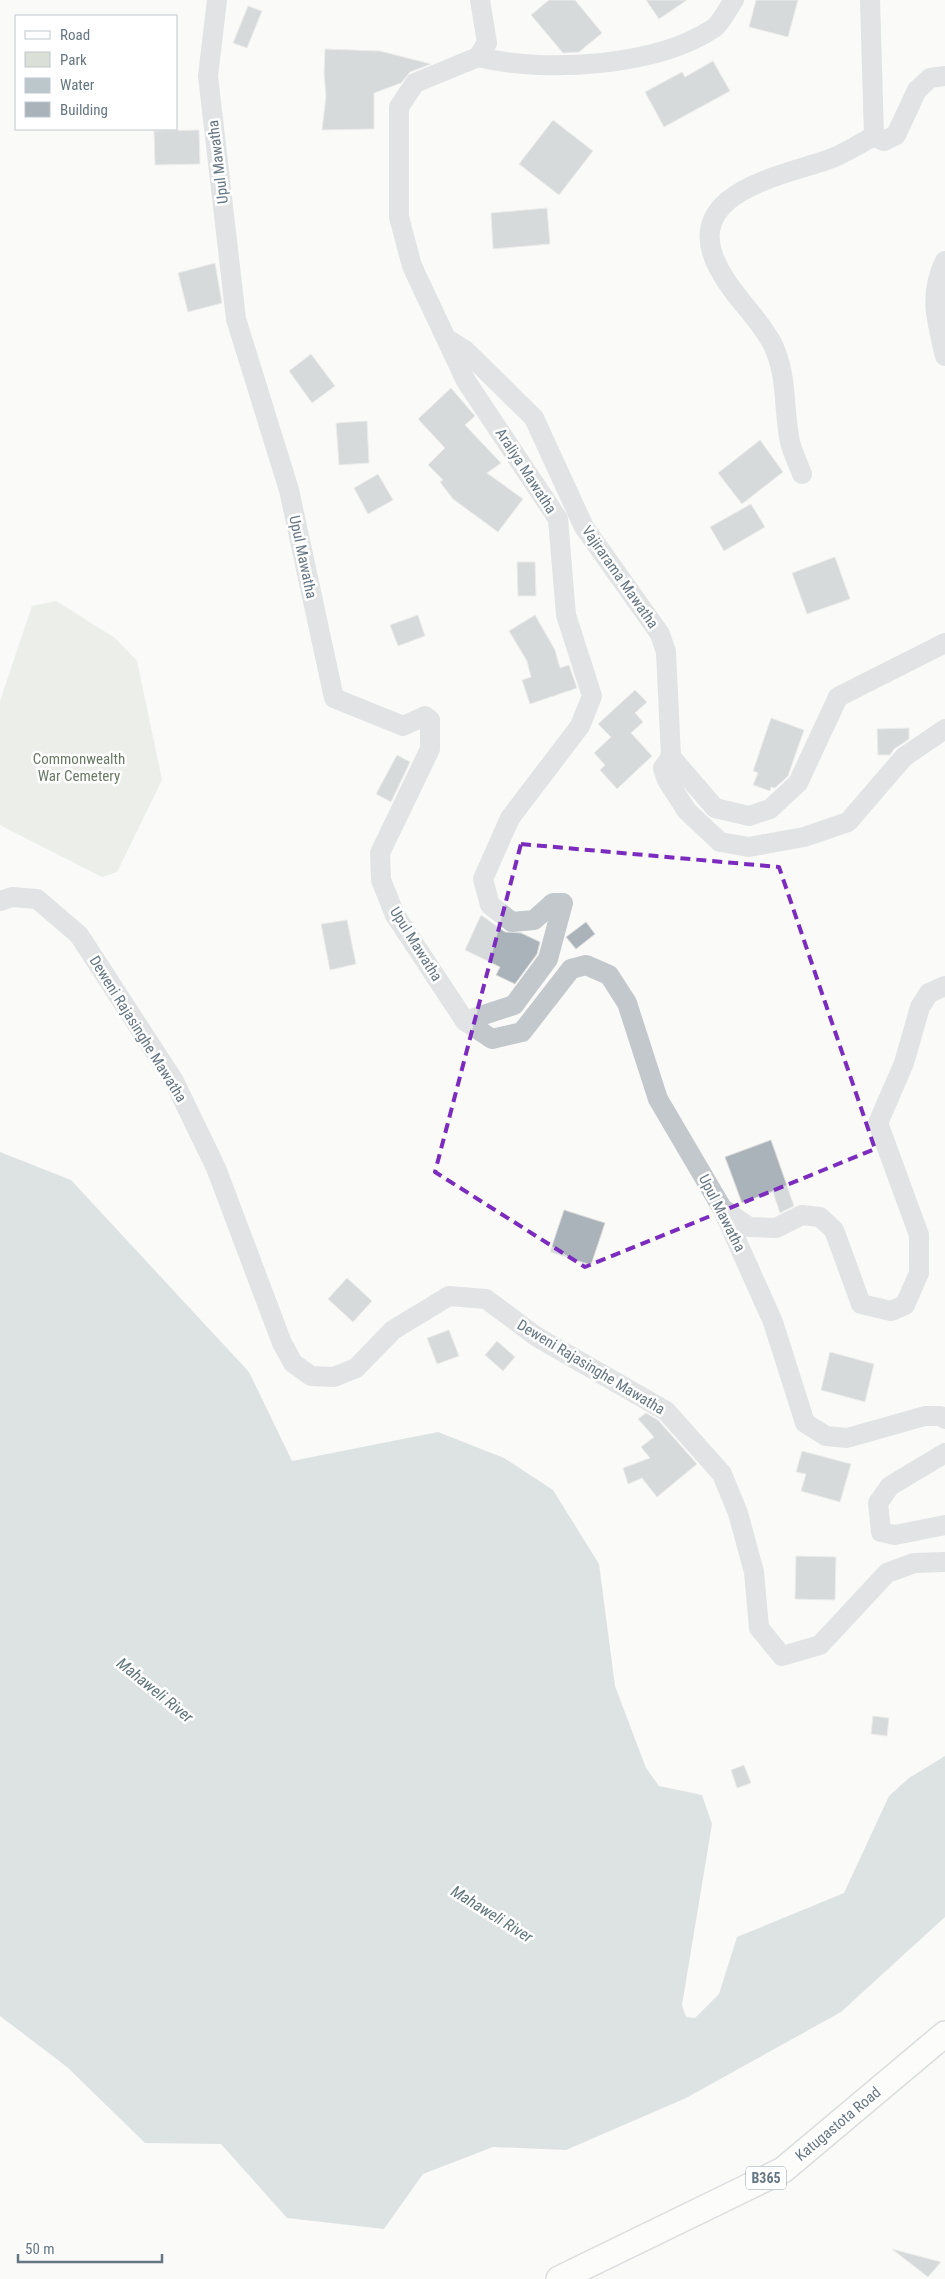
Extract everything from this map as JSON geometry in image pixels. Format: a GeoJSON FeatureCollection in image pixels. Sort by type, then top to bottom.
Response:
{"type":"FeatureCollection","features":[{"type":"Feature","properties":{"kind":"main road","name":"Katugastota Road"},"geometry":{"type":"LineString","coordinates":[[559,2279],[580,2274],[783,2170],[945,2034]]}},
{"type":"Feature","properties":{"kind":"street","name":"Upul Mawatha"},"geometry":{"type":"LineString","coordinates":[[217,0],[208,76],[236,319],[289,490],[334,698],[403,726],[425,716],[430,720],[430,749],[380,854],[381,880],[395,916],[464,1021],[492,1039],[522,1032],[570,970],[586,965],[610,976],[627,1003],[658,1099],[722,1208],[773,1322],[805,1423],[826,1436],[847,1438],[925,1416],[940,1416],[945,1419]]}},
{"type":"Feature","properties":{"kind":"street"},"geometry":{"type":"LineString","coordinates":[[480,0],[487,42],[478,58],[498,62],[582,66],[667,50],[715,27],[734,0]]}},
{"type":"Feature","properties":{"kind":"street"},"geometry":{"type":"LineString","coordinates":[[870,0],[874,136]]}},
{"type":"Feature","properties":{"kind":"street","name":"Araliya Mawatha"},"geometry":{"type":"LineString","coordinates":[[464,1021],[514,1005],[548,959],[563,903],[553,903],[534,920],[512,922],[490,904],[483,879],[510,818],[580,726],[592,696],[566,615],[558,519],[466,381],[412,266],[399,217],[399,107],[415,83],[478,58]]}},
{"type":"Feature","properties":{"kind":"street"},"geometry":{"type":"LineString","coordinates":[[874,136],[884,141],[896,135],[917,90],[930,78],[945,76]]}},
{"type":"Feature","properties":{"kind":"street"},"geometry":{"type":"LineString","coordinates":[[802,474],[790,442],[784,376],[772,344],[721,274],[710,248],[711,222],[728,199],[756,182],[830,160],[874,136]]}},
{"type":"Feature","properties":{"kind":"street"},"geometry":{"type":"LineString","coordinates":[[945,261],[940,271],[934,307],[945,356]]}},
{"type":"Feature","properties":{"kind":"street","name":"Vajirarama Mawatha"},"geometry":{"type":"LineString","coordinates":[[446,338],[465,350],[534,418],[584,527],[660,634],[666,652],[671,757],[663,768],[667,780],[687,811],[720,842],[749,847],[804,838],[848,822],[904,757],[945,729]]}},
{"type":"Feature","properties":{"kind":"street"},"geometry":{"type":"LineString","coordinates":[[671,757],[714,808],[749,816],[770,809],[798,783],[838,697],[945,643]]}},
{"type":"Feature","properties":{"kind":"street","name":"Deweni Rajasinghe Mawatha"},"geometry":{"type":"LineString","coordinates":[[0,901],[12,897],[37,899],[79,935],[174,1081],[216,1168],[282,1343],[293,1363],[311,1376],[334,1376],[356,1368],[393,1330],[450,1296],[486,1299],[537,1337],[666,1411],[694,1440],[722,1474],[738,1513],[754,1572],[759,1628],[782,1656],[820,1645],[887,1573],[914,1563],[945,1562]]}},
{"type":"Feature","properties":{"kind":"street"},"geometry":{"type":"LineString","coordinates":[[722,1208],[749,1227],[776,1228],[802,1215],[820,1217],[834,1230],[861,1304],[891,1311],[905,1305],[919,1274],[919,1235],[878,1123],[904,1063],[920,1007],[929,993],[945,986]]}},
{"type":"Feature","properties":{"kind":"street"},"geometry":{"type":"LineString","coordinates":[[945,1453],[890,1486],[878,1504],[882,1532],[895,1535],[945,1525]]}},
{"type":"Feature","properties":{"kind":"highlighted area"},"geometry":{"type":"Polygon","coordinates":[[[521,844],[779,867],[875,1149],[585,1267],[435,1172],[521,844]]]}},
{"type":"Feature","properties":{"kind":"green space","name":"Commonwealth War Cemetery"},"geometry":{"type":"Polygon","coordinates":[[[56,601],[115,638],[137,661],[162,780],[117,872],[102,877],[0,825],[0,701],[32,606],[56,601]]]}},
{"type":"Feature","properties":{"kind":"water","name":"Mahaweli River"},"geometry":{"type":"Polygon","coordinates":[[[0,1152],[71,1180],[249,1372],[292,1461],[438,1432],[504,1458],[553,1490],[599,1564],[615,1686],[646,1768],[659,1786],[702,1795],[712,1824],[682,2005],[686,2017],[695,2018],[719,1994],[737,1937],[844,1893],[889,1796],[909,1778],[945,1756],[945,1917],[841,2012],[686,2098],[566,2150],[493,2147],[423,2174],[384,2229],[287,2218],[221,2144],[145,2143],[67,2067],[0,2016],[0,1152]]]}},
{"type":"Feature","properties":{"kind":"building"},"geometry":{"type":"Polygon","coordinates":[[[549,0],[575,0],[602,33],[579,52],[563,53],[531,15],[549,0]]]}},
{"type":"Feature","properties":{"kind":"building"},"geometry":{"type":"Polygon","coordinates":[[[646,0],[687,0],[659,19],[646,0]]]}},
{"type":"Feature","properties":{"kind":"building"},"geometry":{"type":"Polygon","coordinates":[[[756,0],[798,0],[788,37],[749,27],[756,0]]]}},
{"type":"Feature","properties":{"kind":"building"},"geometry":{"type":"Polygon","coordinates":[[[248,6],[262,11],[247,48],[233,43],[248,6]]]}},
{"type":"Feature","properties":{"kind":"building"},"geometry":{"type":"Polygon","coordinates":[[[325,49],[380,51],[431,64],[410,72],[401,83],[374,93],[374,129],[322,130],[326,96],[324,73],[325,49]]]}},
{"type":"Feature","properties":{"kind":"building"},"geometry":{"type":"Polygon","coordinates":[[[713,61],[730,91],[664,127],[645,92],[682,72],[685,77],[713,61]]]}},
{"type":"Feature","properties":{"kind":"building"},"geometry":{"type":"Polygon","coordinates":[[[553,120],[593,151],[559,195],[519,164],[553,120]]]}},
{"type":"Feature","properties":{"kind":"building"},"geometry":{"type":"Polygon","coordinates":[[[199,130],[200,164],[155,165],[154,131],[199,130]]]}},
{"type":"Feature","properties":{"kind":"building"},"geometry":{"type":"Polygon","coordinates":[[[547,208],[550,244],[493,249],[491,213],[547,208]]]}},
{"type":"Feature","properties":{"kind":"building"},"geometry":{"type":"Polygon","coordinates":[[[215,263],[222,303],[188,312],[178,273],[215,263]]]}},
{"type":"Feature","properties":{"kind":"building"},"geometry":{"type":"Polygon","coordinates":[[[311,354],[335,386],[312,403],[289,371],[311,354]]]}},
{"type":"Feature","properties":{"kind":"building"},"geometry":{"type":"Polygon","coordinates":[[[451,388],[475,416],[465,425],[501,463],[487,473],[523,499],[498,532],[453,499],[440,482],[443,480],[428,465],[445,448],[418,419],[451,388]]]}},
{"type":"Feature","properties":{"kind":"building"},"geometry":{"type":"Polygon","coordinates":[[[367,421],[369,463],[339,465],[336,423],[367,421]]]}},
{"type":"Feature","properties":{"kind":"building"},"geometry":{"type":"Polygon","coordinates":[[[760,440],[783,472],[742,504],[718,473],[760,440]]]}},
{"type":"Feature","properties":{"kind":"building"},"geometry":{"type":"Polygon","coordinates":[[[378,474],[393,500],[368,514],[354,488],[378,474]]]}},
{"type":"Feature","properties":{"kind":"building"},"geometry":{"type":"Polygon","coordinates":[[[751,504],[765,527],[724,551],[710,527],[751,504]]]}},
{"type":"Feature","properties":{"kind":"building"},"geometry":{"type":"Polygon","coordinates":[[[835,557],[850,599],[807,614],[792,573],[835,557]]]}},
{"type":"Feature","properties":{"kind":"building"},"geometry":{"type":"Polygon","coordinates":[[[517,562],[535,562],[536,596],[518,596],[517,562]]]}},
{"type":"Feature","properties":{"kind":"building"},"geometry":{"type":"Polygon","coordinates":[[[418,615],[425,636],[398,646],[390,625],[418,615]]]}},
{"type":"Feature","properties":{"kind":"building"},"geometry":{"type":"Polygon","coordinates":[[[535,615],[555,650],[560,668],[569,665],[577,688],[530,704],[522,680],[531,677],[527,661],[509,631],[535,615]]]}},
{"type":"Feature","properties":{"kind":"building"},"geometry":{"type":"Polygon","coordinates":[[[635,690],[647,702],[635,713],[643,722],[631,733],[652,756],[617,789],[600,770],[605,765],[594,753],[611,737],[598,724],[635,690]]]}},
{"type":"Feature","properties":{"kind":"building"},"geometry":{"type":"Polygon","coordinates":[[[771,718],[804,730],[788,776],[775,788],[771,787],[770,791],[753,785],[758,773],[753,771],[771,718]]]}},
{"type":"Feature","properties":{"kind":"building"},"geometry":{"type":"Polygon","coordinates":[[[909,728],[909,739],[894,749],[890,755],[878,755],[877,729],[909,728]]]}},
{"type":"Feature","properties":{"kind":"building"},"geometry":{"type":"Polygon","coordinates":[[[397,755],[410,762],[391,802],[376,794],[397,755]]]}},
{"type":"Feature","properties":{"kind":"building"},"geometry":{"type":"Polygon","coordinates":[[[481,915],[505,932],[521,933],[540,942],[537,954],[515,984],[496,975],[500,967],[465,950],[481,915]]]}},
{"type":"Feature","properties":{"kind":"building"},"geometry":{"type":"Polygon","coordinates":[[[347,920],[356,964],[330,970],[321,924],[347,920]]]}},
{"type":"Feature","properties":{"kind":"building"},"geometry":{"type":"Polygon","coordinates":[[[586,922],[595,934],[576,949],[566,937],[586,922]]]}},
{"type":"Feature","properties":{"kind":"building"},"geometry":{"type":"Polygon","coordinates":[[[771,1140],[794,1206],[780,1213],[773,1192],[742,1203],[725,1157],[771,1140]]]}},
{"type":"Feature","properties":{"kind":"building"},"geometry":{"type":"Polygon","coordinates":[[[564,1210],[605,1223],[591,1265],[550,1252],[564,1210]]]}},
{"type":"Feature","properties":{"kind":"building"},"geometry":{"type":"Polygon","coordinates":[[[347,1278],[372,1301],[353,1322],[328,1299],[347,1278]]]}},
{"type":"Feature","properties":{"kind":"building"},"geometry":{"type":"Polygon","coordinates":[[[449,1330],[459,1356],[437,1364],[427,1338],[449,1330]]]}},
{"type":"Feature","properties":{"kind":"building"},"geometry":{"type":"Polygon","coordinates":[[[497,1341],[515,1357],[503,1371],[485,1355],[497,1341]]]}},
{"type":"Feature","properties":{"kind":"building"},"geometry":{"type":"Polygon","coordinates":[[[830,1352],[874,1364],[865,1402],[821,1390],[830,1352]]]}},
{"type":"Feature","properties":{"kind":"building"},"geometry":{"type":"Polygon","coordinates":[[[646,1413],[658,1420],[697,1464],[657,1497],[642,1478],[628,1484],[623,1468],[650,1458],[641,1447],[654,1437],[638,1419],[646,1413]]]}},
{"type":"Feature","properties":{"kind":"building"},"geometry":{"type":"Polygon","coordinates":[[[802,1451],[851,1464],[840,1502],[801,1491],[806,1474],[796,1472],[802,1451]]]}},
{"type":"Feature","properties":{"kind":"building"},"geometry":{"type":"Polygon","coordinates":[[[796,1556],[836,1557],[835,1600],[795,1599],[796,1556]]]}},
{"type":"Feature","properties":{"kind":"building"},"geometry":{"type":"Polygon","coordinates":[[[873,1716],[889,1718],[887,1736],[871,1734],[873,1716]]]}},
{"type":"Feature","properties":{"kind":"building"},"geometry":{"type":"Polygon","coordinates":[[[744,1765],[751,1783],[737,1788],[731,1770],[744,1765]]]}},
{"type":"Feature","properties":{"kind":"building"},"geometry":{"type":"Polygon","coordinates":[[[892,2249],[941,2262],[928,2277],[892,2249]]]}}]}
